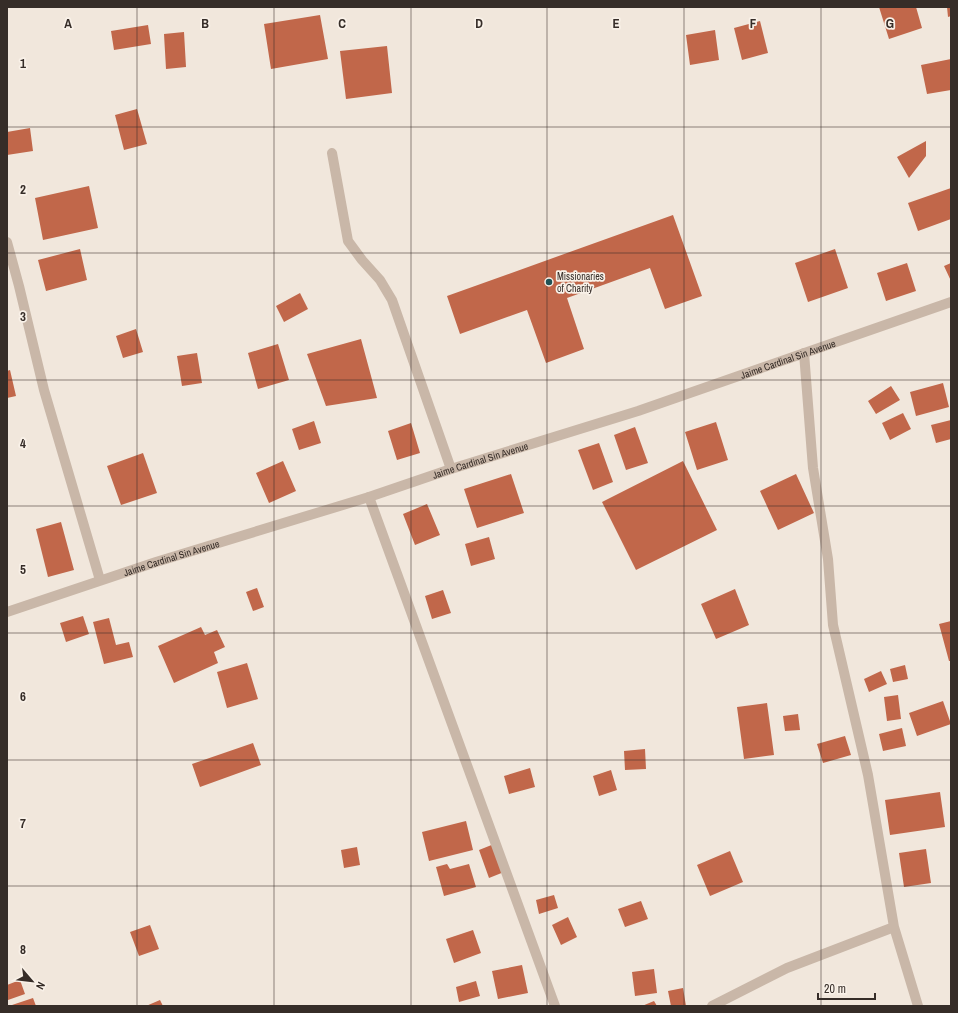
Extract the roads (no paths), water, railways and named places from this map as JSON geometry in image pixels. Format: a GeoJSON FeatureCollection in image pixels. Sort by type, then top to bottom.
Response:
{"type":"FeatureCollection","features":[{"type":"Feature","properties":{"kind":"street"},"geometry":{"type":"LineString","coordinates":[[332,153],[348,241],[362,260],[380,280],[392,300],[452,469]]}},
{"type":"Feature","properties":{"kind":"street"},"geometry":{"type":"LineString","coordinates":[[7,242],[44,390],[100,580]]}},
{"type":"Feature","properties":{"kind":"street","name":"Jaime Cardinal Sin Avenue"},"geometry":{"type":"LineString","coordinates":[[7,612],[100,580],[369,497],[452,469],[638,411],[951,302]]}},
{"type":"Feature","properties":{"kind":"street"},"geometry":{"type":"LineString","coordinates":[[804,353],[813,468],[828,559],[833,625],[868,775],[894,926],[918,1006]]}},
{"type":"Feature","properties":{"kind":"street"},"geometry":{"type":"LineString","coordinates":[[369,497],[555,1006]]}},
{"type":"Feature","properties":{"kind":"street"},"geometry":{"type":"LineString","coordinates":[[712,1006],[787,968],[894,926]]}},
{"type":"Feature","properties":{"kind":"place","name":"Missionaries of Charity"},"geometry":{"type":"Point","coordinates":[549,282]}}]}
